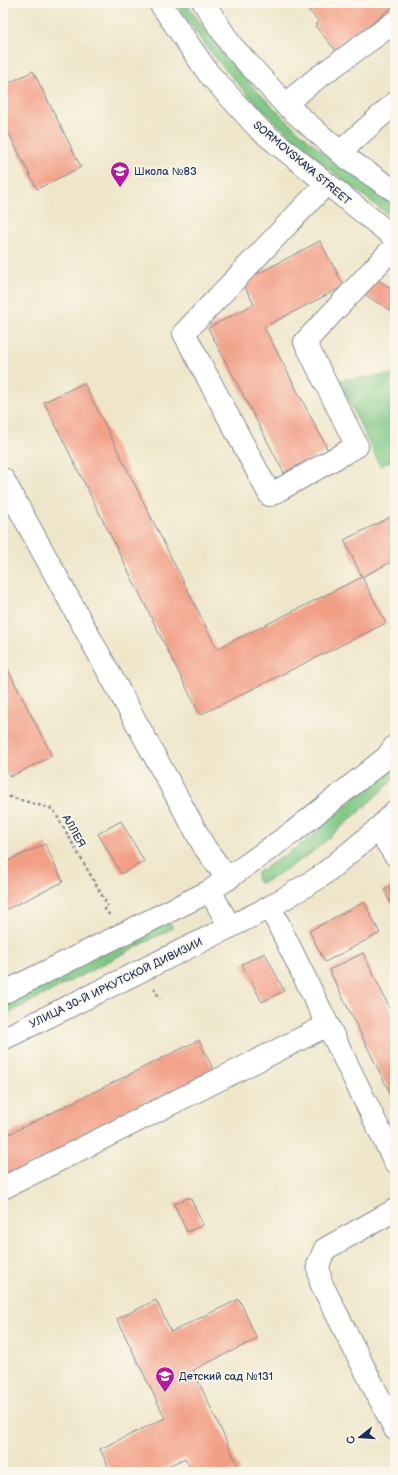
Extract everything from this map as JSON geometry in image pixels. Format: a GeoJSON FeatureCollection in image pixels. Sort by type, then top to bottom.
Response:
{"type":"FeatureCollection","features":[{"type":"Feature","properties":{"kind":"street","name":"SORMOVSKAYA STREET"},"geometry":{"type":"LineString","coordinates":[[160,3],[209,74],[255,124],[326,184],[395,238]]}},
{"type":"Feature","properties":{"kind":"street"},"geometry":{"type":"LineString","coordinates":[[204,3],[231,45],[286,104],[349,160],[395,192]]}},
{"type":"Feature","properties":{"kind":"street"},"geometry":{"type":"LineString","coordinates":[[286,104],[316,79],[395,22]]}},
{"type":"Feature","properties":{"kind":"street"},"geometry":{"type":"LineString","coordinates":[[340,152],[395,103]]}},
{"type":"Feature","properties":{"kind":"street"},"geometry":{"type":"LineString","coordinates":[[326,184],[184,333],[270,496],[357,446],[305,342],[395,246]]}},
{"type":"Feature","properties":{"kind":"street"},"geometry":{"type":"LineString","coordinates":[[3,479],[205,848],[219,885],[230,927]]}},
{"type":"Feature","properties":{"kind":"street"},"geometry":{"type":"LineString","coordinates":[[3,993],[219,885],[293,832],[349,788],[387,756],[395,746]]}},
{"type":"Feature","properties":{"kind":"street","name":"УЛИЦА 30-Й ИРКУТСКОЙ ДИВИЗИИ"},"geometry":{"type":"LineString","coordinates":[[3,1040],[270,907],[320,876],[378,829],[395,811]]}},
{"type":"Feature","properties":{"kind":"street"},"geometry":{"type":"LineString","coordinates":[[378,829],[395,855]]}},
{"type":"Feature","properties":{"kind":"street"},"geometry":{"type":"LineString","coordinates":[[270,907],[395,1162]]}},
{"type":"Feature","properties":{"kind":"street"},"geometry":{"type":"LineString","coordinates":[[3,1188],[328,1025]]}},
{"type":"Feature","properties":{"kind":"street"},"geometry":{"type":"LineString","coordinates":[[395,1210],[326,1249],[318,1264],[321,1283],[395,1429]]}},
{"type":"Feature","properties":{"kind":"path","name":"АЛЛЕЯ"},"geometry":{"type":"LineString","coordinates":[[3,795],[53,809],[108,906]]}},
{"type":"Feature","properties":{"kind":"green space"},"geometry":{"type":"Polygon","coordinates":[[[176,3],[186,3],[216,44],[238,70],[286,120],[332,159],[395,207],[395,219],[304,148],[256,103],[213,55],[176,3]]]}},
{"type":"Feature","properties":{"kind":"green space"},"geometry":{"type":"Polygon","coordinates":[[[395,374],[395,459],[380,466],[339,380],[395,374]]]}},
{"type":"Feature","properties":{"kind":"green space"},"geometry":{"type":"Polygon","coordinates":[[[395,762],[395,778],[310,854],[267,881],[260,883],[256,880],[257,873],[302,844],[395,762]]]}},
{"type":"Feature","properties":{"kind":"green space"},"geometry":{"type":"Polygon","coordinates":[[[168,920],[173,928],[3,1016],[3,1002],[168,920]]]}},
{"type":"Feature","properties":{"kind":"building"},"geometry":{"type":"Polygon","coordinates":[[[302,3],[395,4],[338,53],[315,26],[319,22],[302,3]]]}},
{"type":"Feature","properties":{"kind":"building"},"geometry":{"type":"Polygon","coordinates":[[[33,71],[81,167],[37,189],[3,122],[3,77],[7,84],[33,71]]]}},
{"type":"Feature","properties":{"kind":"building"},"geometry":{"type":"Polygon","coordinates":[[[320,241],[344,286],[264,327],[328,450],[284,473],[208,328],[254,304],[242,282],[320,241]]]}},
{"type":"Feature","properties":{"kind":"building"},"geometry":{"type":"Polygon","coordinates":[[[375,278],[395,291],[395,305],[391,311],[364,294],[375,278]]]}},
{"type":"Feature","properties":{"kind":"building"},"geometry":{"type":"Polygon","coordinates":[[[84,383],[217,649],[362,577],[386,623],[200,715],[44,402],[84,383]]]}},
{"type":"Feature","properties":{"kind":"building"},"geometry":{"type":"Polygon","coordinates":[[[395,515],[395,560],[362,577],[344,540],[395,515]]]}},
{"type":"Feature","properties":{"kind":"building"},"geometry":{"type":"Polygon","coordinates":[[[3,660],[52,756],[10,777],[3,764],[3,660]]]}},
{"type":"Feature","properties":{"kind":"building"},"geometry":{"type":"Polygon","coordinates":[[[121,821],[144,861],[121,874],[98,834],[121,821]]]}},
{"type":"Feature","properties":{"kind":"building"},"geometry":{"type":"Polygon","coordinates":[[[45,844],[63,882],[3,911],[3,863],[45,844]]]}},
{"type":"Feature","properties":{"kind":"building"},"geometry":{"type":"Polygon","coordinates":[[[395,884],[395,902],[391,904],[384,890],[395,884]]]}},
{"type":"Feature","properties":{"kind":"building"},"geometry":{"type":"Polygon","coordinates":[[[364,902],[380,933],[325,962],[309,931],[364,902]]]}},
{"type":"Feature","properties":{"kind":"building"},"geometry":{"type":"Polygon","coordinates":[[[265,953],[284,991],[262,1002],[242,964],[265,953]]]}},
{"type":"Feature","properties":{"kind":"building"},"geometry":{"type":"Polygon","coordinates":[[[363,953],[395,1019],[395,1103],[329,970],[363,953]]]}},
{"type":"Feature","properties":{"kind":"building"},"geometry":{"type":"Polygon","coordinates":[[[199,1040],[215,1073],[3,1178],[3,1137],[199,1040]]]}},
{"type":"Feature","properties":{"kind":"building"},"geometry":{"type":"Polygon","coordinates":[[[190,1197],[203,1225],[187,1232],[174,1204],[190,1197]]]}},
{"type":"Feature","properties":{"kind":"building"},"geometry":{"type":"Polygon","coordinates":[[[239,1299],[257,1339],[193,1370],[241,1472],[192,1472],[185,1458],[156,1472],[111,1472],[100,1449],[165,1418],[117,1319],[156,1300],[171,1332],[239,1299]]]}},
{"type":"Feature","properties":{"kind":"place","name":"Школа №83"},"geometry":{"type":"Point","coordinates":[120,188]}},
{"type":"Feature","properties":{"kind":"place","name":"Детский сад №131"},"geometry":{"type":"Point","coordinates":[165,1393]}}]}
